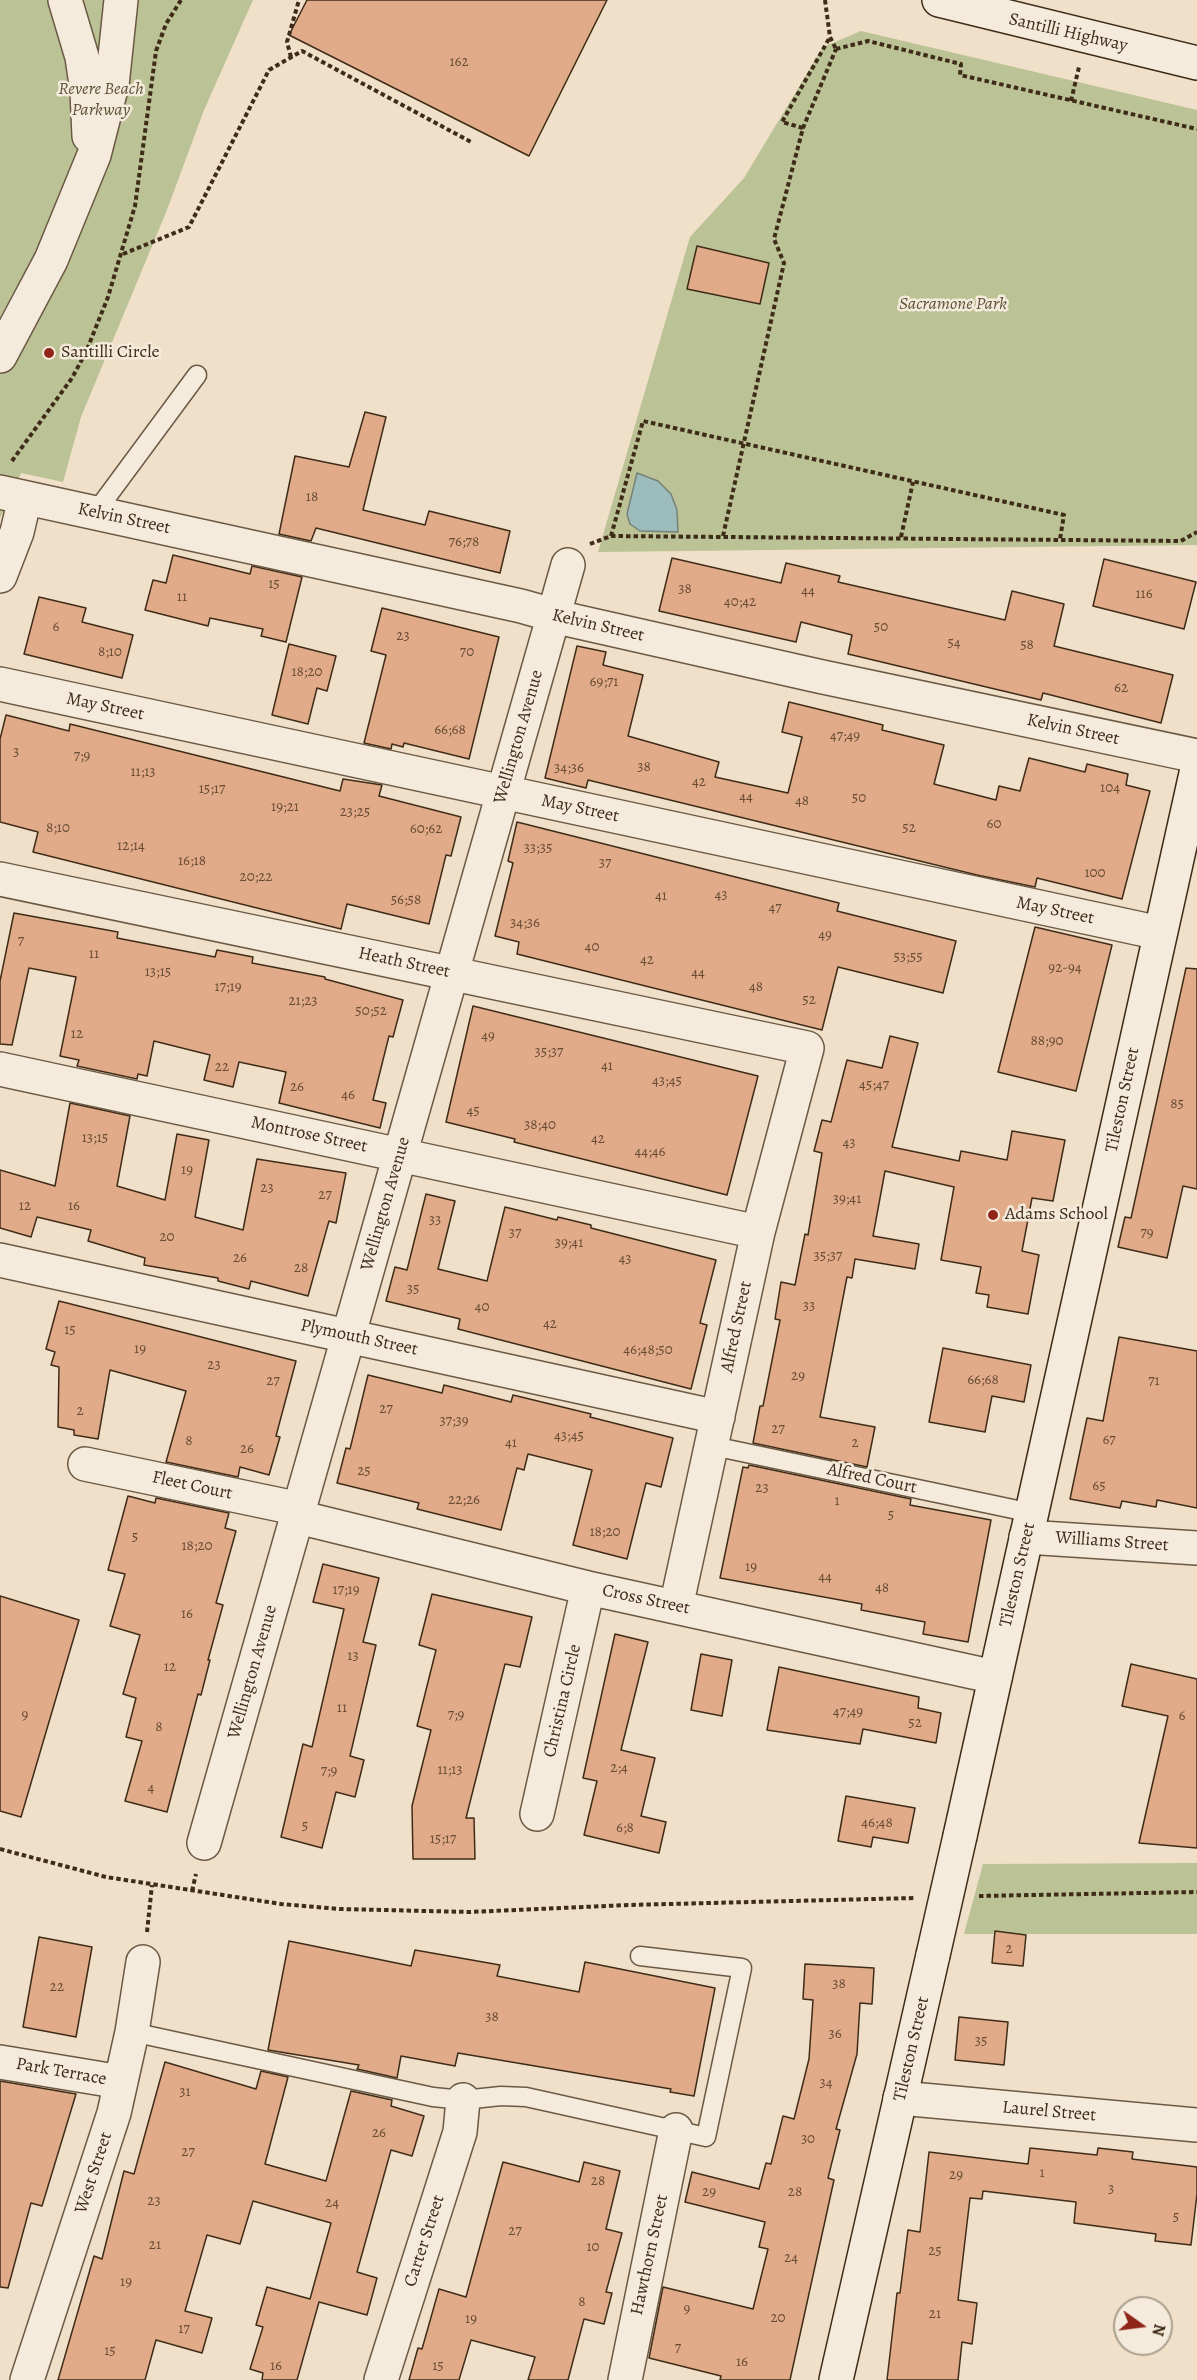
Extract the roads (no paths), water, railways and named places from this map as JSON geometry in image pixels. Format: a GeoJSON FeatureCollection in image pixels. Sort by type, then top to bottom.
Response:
{"type":"FeatureCollection","features":[{"type":"Feature","properties":{"kind":"street"},"geometry":{"type":"LineString","coordinates":[[65,0],[80,43],[87,91],[88,146],[78,197]]}},
{"type":"Feature","properties":{"kind":"street"},"geometry":{"type":"LineString","coordinates":[[0,356],[51,260],[78,197],[105,119],[112,85],[121,0]]}},
{"type":"Feature","properties":{"kind":"street","name":"Santilli Highway"},"geometry":{"type":"LineString","coordinates":[[939,0],[1197,63]]}},
{"type":"Feature","properties":{"kind":"street"},"geometry":{"type":"LineString","coordinates":[[0,576],[17,532],[11,486]]}},
{"type":"Feature","properties":{"kind":"street","name":"Kelvin Street"},"geometry":{"type":"LineString","coordinates":[[11,486],[95,513],[521,606],[554,616],[818,676],[1197,756]]}},
{"type":"Feature","properties":{"kind":"street","name":"Wellington Avenue"},"geometry":{"type":"LineString","coordinates":[[204,1843],[568,565]]}},
{"type":"Feature","properties":{"kind":"street","name":"May Street"},"geometry":{"type":"LineString","coordinates":[[0,684],[1160,933]]}},
{"type":"Feature","properties":{"kind":"street","name":"Tileston Street"},"geometry":{"type":"LineString","coordinates":[[836,2380],[960,1836],[1197,769]]}},
{"type":"Feature","properties":{"kind":"street","name":"Heath Street"},"geometry":{"type":"LineString","coordinates":[[0,879],[807,1048]]}},
{"type":"Feature","properties":{"kind":"street","name":"Alfred Street"},"geometry":{"type":"LineString","coordinates":[[676,1607],[758,1232],[807,1048]]}},
{"type":"Feature","properties":{"kind":"street","name":"Montrose Street"},"geometry":{"type":"LineString","coordinates":[[0,1069],[758,1232]]}},
{"type":"Feature","properties":{"kind":"street","name":"Plymouth Street"},"geometry":{"type":"LineString","coordinates":[[0,1260],[349,1336],[715,1431]]}},
{"type":"Feature","properties":{"kind":"street","name":"Fleet Court"},"geometry":{"type":"LineString","coordinates":[[85,1464],[299,1513]]}},
{"type":"Feature","properties":{"kind":"street","name":"Cross Street"},"geometry":{"type":"LineString","coordinates":[[299,1513],[588,1588],[995,1677]]}},
{"type":"Feature","properties":{"kind":"street","name":"Williams Street"},"geometry":{"type":"LineString","coordinates":[[1029,1525],[1197,1548]]}},
{"type":"Feature","properties":{"kind":"street","name":"Christina Circle"},"geometry":{"type":"LineString","coordinates":[[537,1814],[588,1588]]}},
{"type":"Feature","properties":{"kind":"street","name":"West Street"},"geometry":{"type":"LineString","coordinates":[[27,2380],[101,2156],[122,2082],[143,1962]]}},
{"type":"Feature","properties":{"kind":"street","name":"Park Terrace"},"geometry":{"type":"LineString","coordinates":[[0,2061],[122,2082]]}},
{"type":"Feature","properties":{"kind":"street","name":"Laurel Street"},"geometry":{"type":"LineString","coordinates":[[900,2098],[1197,2125]]}},
{"type":"Feature","properties":{"kind":"street","name":"Carter Street"},"geometry":{"type":"LineString","coordinates":[[381,2380],[460,2132],[463,2100]]}},
{"type":"Feature","properties":{"kind":"street","name":"Hawthorn Street"},"geometry":{"type":"LineString","coordinates":[[624,2380],[676,2130]]}},
{"type":"Feature","properties":{"kind":"lane"},"geometry":{"type":"LineString","coordinates":[[95,513],[197,375]]}},
{"type":"Feature","properties":{"kind":"lane","name":"Alfred Court"},"geometry":{"type":"LineString","coordinates":[[715,1431],[1029,1525]]}},
{"type":"Feature","properties":{"kind":"lane"},"geometry":{"type":"LineString","coordinates":[[132,2032],[433,2097],[463,2100],[501,2096],[526,2097],[706,2137],[742,1968],[640,1956]]}},
{"type":"Feature","properties":{"kind":"water"},"geometry":{"type":"Polygon","coordinates":[[[637,473],[658,481],[671,494],[677,510],[678,532],[640,531],[630,524],[627,514],[637,473]]]}},
{"type":"Feature","properties":{"kind":"place","name":"Santilli Circle"},"geometry":{"type":"Point","coordinates":[49,353]}},
{"type":"Feature","properties":{"kind":"place","name":"Adams School"},"geometry":{"type":"Point","coordinates":[993,1215]}},
{"type":"Feature","properties":{"kind":"park label","name":"Revere Beach Parkway"},"geometry":{"type":"Point","coordinates":[101,100]}},
{"type":"Feature","properties":{"kind":"park label","name":"Sacramone Park"},"geometry":{"type":"Point","coordinates":[953,305]}}]}
